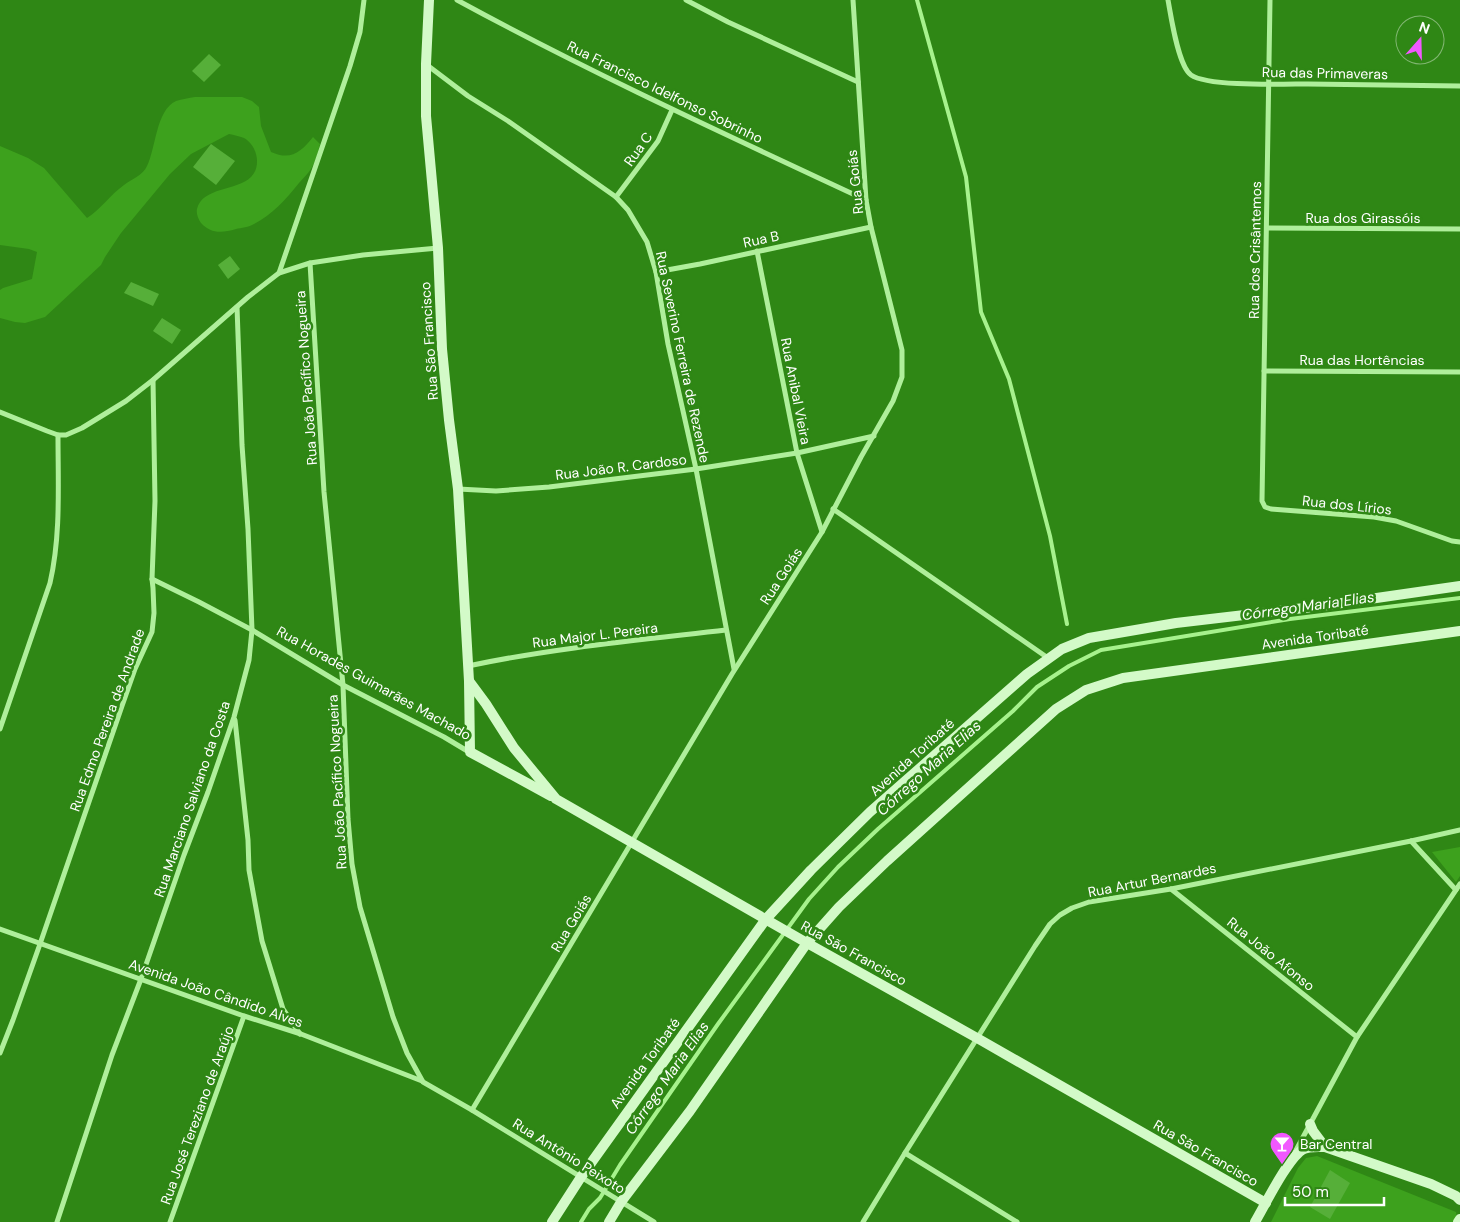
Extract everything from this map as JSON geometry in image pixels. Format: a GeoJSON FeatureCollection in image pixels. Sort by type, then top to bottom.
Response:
{"type":"FeatureCollection","features":[{"type":"Feature","properties":{"kind":"street"},"geometry":{"type":"LineString","coordinates":[[279,273],[350,66],[360,32],[364,0]]}},
{"type":"Feature","properties":{"kind":"street","name":"Rua São Francisco"},"geometry":{"type":"LineString","coordinates":[[429,0],[426,116],[438,248],[442,349],[458,489],[469,681],[470,752]]}},
{"type":"Feature","properties":{"kind":"street","name":"Rua Francisco Idelfonso Sobrinho"},"geometry":{"type":"LineString","coordinates":[[457,0],[672,110],[866,200]]}},
{"type":"Feature","properties":{"kind":"street"},"geometry":{"type":"LineString","coordinates":[[686,0],[728,22],[858,82]]}},
{"type":"Feature","properties":{"kind":"street","name":"Rua Goiás"},"geometry":{"type":"LineString","coordinates":[[472,1110],[734,670],[822,532],[893,401],[902,377],[902,350],[866,200],[853,0]]}},
{"type":"Feature","properties":{"kind":"street","name":"Rua das Primaveras"},"geometry":{"type":"LineString","coordinates":[[1168,0],[1182,62],[1191,75],[1204,80],[1269,84],[1460,86]]}},
{"type":"Feature","properties":{"kind":"street","name":"Rua dos Crisântemos"},"geometry":{"type":"LineString","coordinates":[[1262,501],[1270,0]]}},
{"type":"Feature","properties":{"kind":"street","name":"Rua Severino Ferreira de Rezende"},"geometry":{"type":"LineString","coordinates":[[426,64],[468,96],[508,121],[616,197],[628,210],[647,242],[656,272],[668,344],[696,470],[734,670]]}},
{"type":"Feature","properties":{"kind":"street","name":"Rua C"},"geometry":{"type":"LineString","coordinates":[[616,197],[658,141],[672,110]]}},
{"type":"Feature","properties":{"kind":"street","name":"Rua B"},"geometry":{"type":"LineString","coordinates":[[656,272],[871,227]]}},
{"type":"Feature","properties":{"kind":"street","name":"Rua dos Girassóis"},"geometry":{"type":"LineString","coordinates":[[1267,228],[1460,230]]}},
{"type":"Feature","properties":{"kind":"street"},"geometry":{"type":"LineString","coordinates":[[0,412],[58,435],[66,435],[82,428],[126,401],[279,273],[310,262],[438,248]]}},
{"type":"Feature","properties":{"kind":"street","name":"Rua Anibal Vieira"},"geometry":{"type":"LineString","coordinates":[[757,251],[797,453],[822,532]]}},
{"type":"Feature","properties":{"kind":"street","name":"Rua João Pacífico Nogueira"},"geometry":{"type":"LineString","coordinates":[[310,262],[324,492],[343,685],[348,819],[352,864],[360,907],[392,1017],[407,1053],[423,1082]]}},
{"type":"Feature","properties":{"kind":"street","name":"Rua Marciano Salviano da Costa"},"geometry":{"type":"LineString","coordinates":[[57,1222],[112,1054],[141,979],[234,717],[249,660],[252,630],[237,307]]}},
{"type":"Feature","properties":{"kind":"street","name":"Rua das Hortências"},"geometry":{"type":"LineString","coordinates":[[1264,371],[1460,372]]}},
{"type":"Feature","properties":{"kind":"street","name":"Rua Edmo Pereira de Andrade"},"geometry":{"type":"LineString","coordinates":[[0,1053],[14,1020],[135,669],[152,632],[154,613],[152,579],[155,502],[153,380]]}},
{"type":"Feature","properties":{"kind":"street"},"geometry":{"type":"LineString","coordinates":[[0,729],[50,583],[54,566],[58,531],[58,435]]}},
{"type":"Feature","properties":{"kind":"street","name":"Rua João R. Cardoso"},"geometry":{"type":"LineString","coordinates":[[458,489],[496,490],[549,487],[696,470],[797,453],[874,436]]}},
{"type":"Feature","properties":{"kind":"street","name":"Rua dos Lírios"},"geometry":{"type":"LineString","coordinates":[[1262,501],[1265,507],[1271,510],[1374,517],[1396,521],[1452,541],[1460,542]]}},
{"type":"Feature","properties":{"kind":"street"},"geometry":{"type":"LineString","coordinates":[[833,509],[1048,658]]}},
{"type":"Feature","properties":{"kind":"street","name":"Rua Horades Guimarães Machado"},"geometry":{"type":"LineString","coordinates":[[152,579],[252,630],[343,685],[556,799]]}},
{"type":"Feature","properties":{"kind":"street","name":"Avenida Toribaté"},"geometry":{"type":"LineString","coordinates":[[552,1222],[770,922],[811,870],[870,812],[1020,680],[1048,658],[1062,649],[1089,638],[1176,623],[1321,606],[1460,586]]}},
{"type":"Feature","properties":{"kind":"street","name":"Rua Major L. Pereira"},"geometry":{"type":"LineString","coordinates":[[468,666],[510,657],[592,645],[726,630]]}},
{"type":"Feature","properties":{"kind":"street","name":"Avenida Toribaté"},"geometry":{"type":"LineString","coordinates":[[609,1222],[618,1200],[690,1112],[802,941],[894,854],[1056,709],[1086,690],[1124,678],[1460,631]]}},
{"type":"Feature","properties":{"kind":"street","name":"Rua São Francisco"},"geometry":{"type":"LineString","coordinates":[[469,681],[514,748],[556,799],[802,941],[977,1038],[1266,1203]]}},
{"type":"Feature","properties":{"kind":"street"},"geometry":{"type":"LineString","coordinates":[[234,717],[250,870],[262,941],[283,1009],[301,1034]]}},
{"type":"Feature","properties":{"kind":"street","name":"Rua Artur Bernardes"},"geometry":{"type":"LineString","coordinates":[[863,1222],[1040,939],[1050,924],[1060,915],[1089,902],[1171,888],[1460,830]]}},
{"type":"Feature","properties":{"kind":"street"},"geometry":{"type":"LineString","coordinates":[[1411,841],[1456,890]]}},
{"type":"Feature","properties":{"kind":"street"},"geometry":{"type":"LineString","coordinates":[[1255,1222],[1290,1162],[1357,1037],[1460,884]]}},
{"type":"Feature","properties":{"kind":"street","name":"Rua João Afonso"},"geometry":{"type":"LineString","coordinates":[[1171,888],[1357,1037]]}},
{"type":"Feature","properties":{"kind":"street","name":"Avenida João Cândido Alves"},"geometry":{"type":"LineString","coordinates":[[0,929],[244,1016],[301,1034],[423,1082]]}},
{"type":"Feature","properties":{"kind":"street","name":"Rua José Tereziano de Araújo"},"geometry":{"type":"LineString","coordinates":[[170,1222],[244,1016]]}},
{"type":"Feature","properties":{"kind":"street"},"geometry":{"type":"LineString","coordinates":[[423,1082],[472,1110]]}},
{"type":"Feature","properties":{"kind":"street","name":"Rua Antônio Peixoto"},"geometry":{"type":"LineString","coordinates":[[472,1110],[654,1222]]}},
{"type":"Feature","properties":{"kind":"street"},"geometry":{"type":"LineString","coordinates":[[1310,1124],[1325,1147]]}},
{"type":"Feature","properties":{"kind":"street"},"geometry":{"type":"LineString","coordinates":[[1290,1162],[1307,1148],[1325,1147],[1431,1184],[1456,1196],[1460,1200]]}},
{"type":"Feature","properties":{"kind":"street"},"geometry":{"type":"LineString","coordinates":[[905,1153],[1017,1222]]}},
{"type":"Feature","properties":{"kind":"green space"},"geometry":{"type":"Polygon","coordinates":[[[195,97],[242,97],[252,101],[259,107],[261,126],[271,152],[278,155],[295,154],[313,137],[320,144],[316,160],[311,169],[284,201],[261,220],[250,226],[226,231],[213,231],[201,223],[197,212],[200,202],[213,193],[237,185],[251,177],[257,162],[255,151],[248,141],[229,134],[191,154],[170,174],[121,233],[101,265],[45,317],[25,323],[0,318],[0,290],[32,279],[37,252],[0,245],[0,146],[28,158],[44,168],[87,218],[119,189],[145,169],[160,121],[169,106],[176,101],[195,97]]]}},
{"type":"Feature","properties":{"kind":"green space"},"geometry":{"type":"Polygon","coordinates":[[[1460,847],[1460,876],[1456,882],[1432,852],[1460,847]]]}},
{"type":"Feature","properties":{"kind":"green space"},"geometry":{"type":"Polygon","coordinates":[[[1317,1156],[1456,1212],[1457,1218],[1453,1222],[1271,1222],[1298,1168],[1306,1158],[1317,1156]]]}},
{"type":"Feature","properties":{"kind":"building"},"geometry":{"type":"Polygon","coordinates":[[[209,54],[221,65],[204,82],[192,71],[209,54]]]}},
{"type":"Feature","properties":{"kind":"building"},"geometry":{"type":"Polygon","coordinates":[[[211,144],[235,161],[216,185],[193,167],[211,144]]]}},
{"type":"Feature","properties":{"kind":"building"},"geometry":{"type":"Polygon","coordinates":[[[230,256],[240,269],[228,279],[218,265],[230,256]]]}},
{"type":"Feature","properties":{"kind":"building"},"geometry":{"type":"Polygon","coordinates":[[[131,282],[159,294],[153,306],[124,293],[131,282]]]}},
{"type":"Feature","properties":{"kind":"building"},"geometry":{"type":"Polygon","coordinates":[[[162,318],[181,330],[172,344],[153,331],[162,318]]]}},
{"type":"Feature","properties":{"kind":"building"},"geometry":{"type":"Polygon","coordinates":[[[1330,1170],[1350,1183],[1330,1219],[1310,1207],[1330,1170]]]}},
{"type":"Feature","properties":{"kind":"waterway"},"geometry":{"type":"LineString","coordinates":[[917,0],[966,177],[981,312],[1009,379],[1050,536],[1067,624]]}},
{"type":"Feature","properties":{"kind":"waterway","name":"Córrego Maria Elias"},"geometry":{"type":"LineString","coordinates":[[581,1222],[589,1209],[600,1198],[620,1165],[718,1024],[809,899],[838,867],[878,829],[1013,711],[1037,687],[1069,666],[1101,650],[1290,619],[1460,598]]}},
{"type":"Feature","properties":{"kind":"place","name":"Bar Central"},"geometry":{"type":"Point","coordinates":[1282,1165]}}]}
